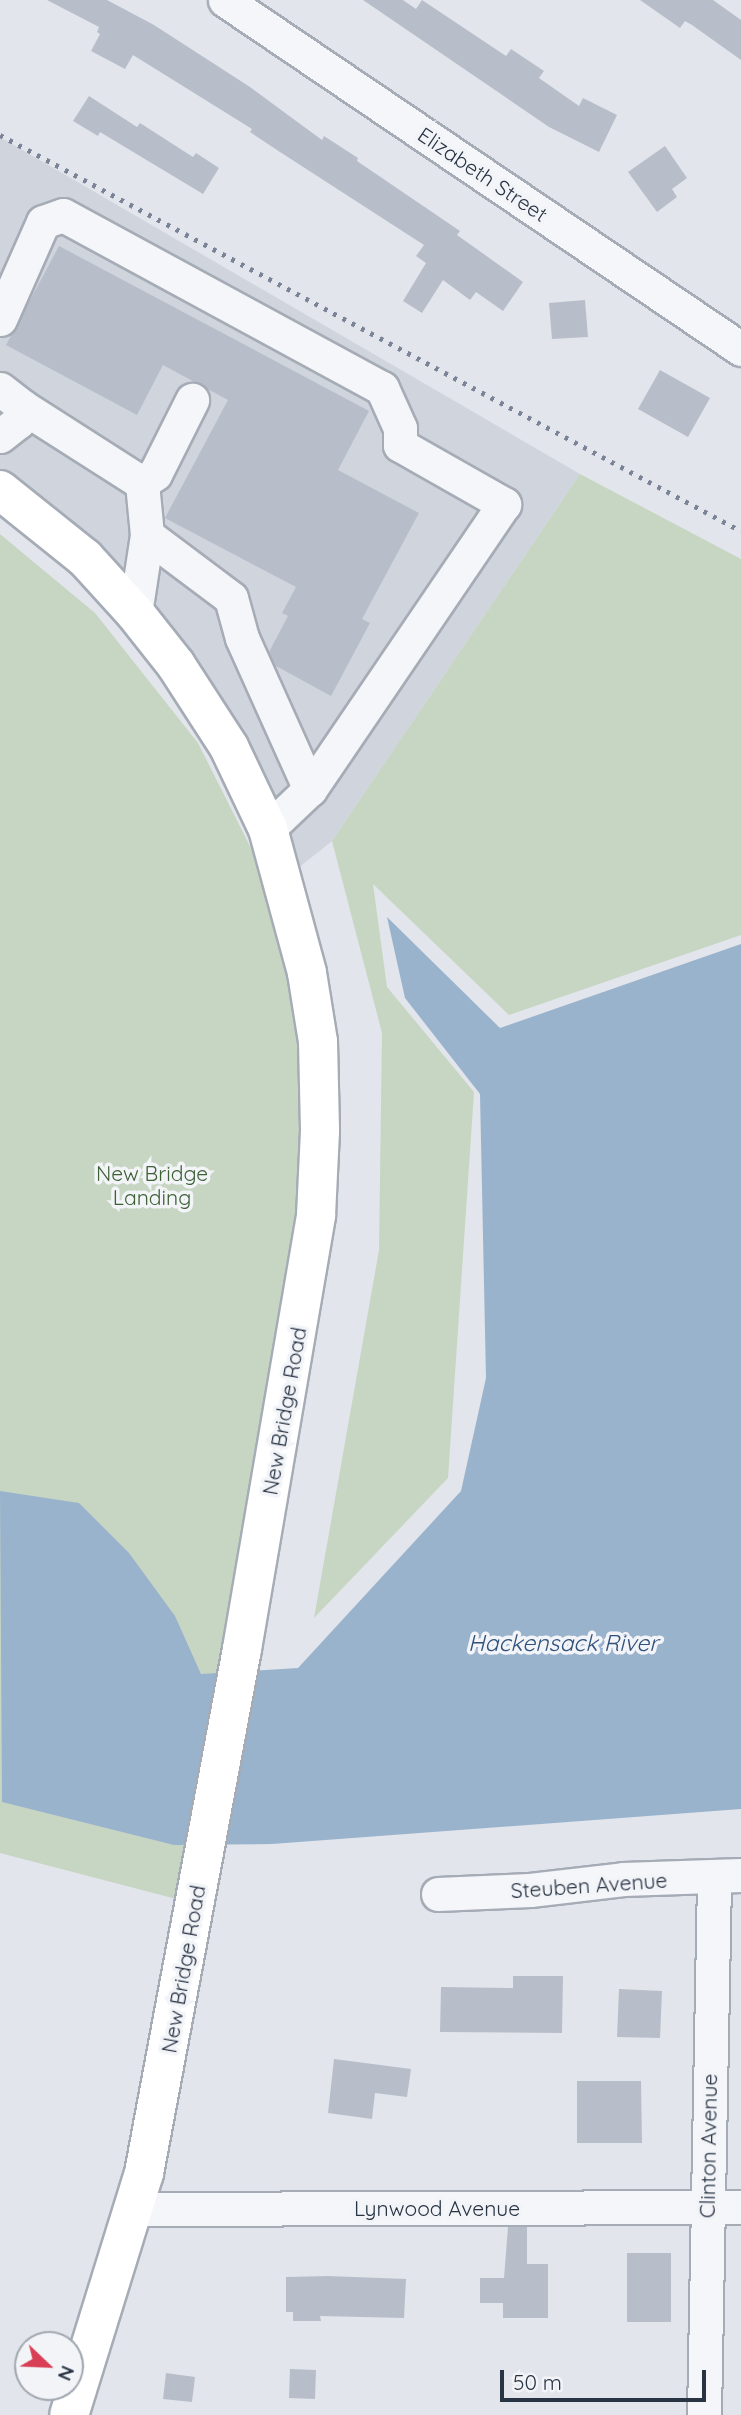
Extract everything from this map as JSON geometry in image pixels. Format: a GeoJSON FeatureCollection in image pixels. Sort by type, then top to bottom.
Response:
{"type":"FeatureCollection","features":[{"type":"Feature","properties":{"kind":"main road","name":"New Bridge Road"},"geometry":{"type":"LineString","coordinates":[[0,490],[85,558],[135,613],[176,665],[229,747],[268,829],[307,973],[318,1042],[320,1131],[316,1216],[242,1649],[144,2173],[69,2415]]}},
{"type":"Feature","properties":{"kind":"street","name":"Elizabeth Street"},"geometry":{"type":"LineString","coordinates":[[225,0],[741,349]]}},
{"type":"Feature","properties":{"kind":"street"},"geometry":{"type":"LineString","coordinates":[[0,319],[43,222],[63,215],[382,388],[400,428],[400,444],[504,504],[310,789],[268,829]]}},
{"type":"Feature","properties":{"kind":"street"},"geometry":{"type":"LineString","coordinates":[[0,436],[18,422],[12,398]]}},
{"type":"Feature","properties":{"kind":"street"},"geometry":{"type":"LineString","coordinates":[[12,398],[142,483]]}},
{"type":"Feature","properties":{"kind":"street"},"geometry":{"type":"LineString","coordinates":[[142,483],[155,474],[192,400]]}},
{"type":"Feature","properties":{"kind":"street"},"geometry":{"type":"LineString","coordinates":[[135,613],[147,535],[142,483]]}},
{"type":"Feature","properties":{"kind":"street"},"geometry":{"type":"LineString","coordinates":[[147,535],[231,598],[242,638],[310,789]]}},
{"type":"Feature","properties":{"kind":"street","name":"Steuben Avenue"},"geometry":{"type":"LineString","coordinates":[[438,1894],[530,1890],[622,1879],[728,1876]]}},
{"type":"Feature","properties":{"kind":"street","name":"Clinton Avenue"},"geometry":{"type":"LineString","coordinates":[[705,2415],[706,2207],[728,1876]]}},
{"type":"Feature","properties":{"kind":"street","name":"Lynwood Avenue"},"geometry":{"type":"LineString","coordinates":[[132,2209],[741,2207]]}},
{"type":"Feature","properties":{"kind":"shaded area"},"geometry":{"type":"Polygon","coordinates":[[[0,137],[580,474],[332,841],[283,880],[229,747],[0,490],[0,137]]]}},
{"type":"Feature","properties":{"kind":"green space"},"geometry":{"type":"Polygon","coordinates":[[[580,474],[741,559],[741,935],[509,1015],[373,884],[387,987],[474,1092],[448,1478],[314,1618],[379,1250],[382,1033],[332,841],[580,474]]]}},
{"type":"Feature","properties":{"kind":"green space","name":"New Bridge Landing"},"geometry":{"type":"Polygon","coordinates":[[[0,534],[95,613],[198,743],[266,878],[302,1047],[305,1218],[184,1901],[0,1853],[0,534]]]}},
{"type":"Feature","properties":{"kind":"water","name":"Hackensack River"},"geometry":{"type":"Polygon","coordinates":[[[387,917],[500,1028],[741,944],[741,1809],[272,1844],[174,1845],[2,1802],[0,1491],[79,1503],[129,1553],[175,1616],[201,1674],[298,1668],[461,1491],[486,1378],[480,1094],[405,998],[387,917]]]}},
{"type":"Feature","properties":{"kind":"building"},"geometry":{"type":"Polygon","coordinates":[[[47,0],[107,0],[154,25],[250,87],[322,140],[324,136],[358,158],[357,161],[460,231],[457,235],[523,282],[503,311],[476,292],[470,300],[443,280],[422,313],[403,301],[426,263],[416,256],[424,245],[250,132],[252,129],[133,55],[125,69],[91,51],[100,34],[97,32],[99,27],[47,0]]]}},
{"type":"Feature","properties":{"kind":"building"},"geometry":{"type":"Polygon","coordinates":[[[363,0],[403,0],[416,9],[422,0],[506,56],[511,49],[544,71],[539,78],[579,106],[583,98],[617,115],[599,152],[549,127],[363,0]]]}},
{"type":"Feature","properties":{"kind":"building"},"geometry":{"type":"Polygon","coordinates":[[[640,0],[713,0],[741,20],[741,60],[692,25],[685,21],[680,28],[640,0]]]}},
{"type":"Feature","properties":{"kind":"building"},"geometry":{"type":"Polygon","coordinates":[[[89,96],[137,127],[140,123],[193,157],[196,153],[219,168],[203,194],[100,132],[98,136],[73,121],[89,96]]]}},
{"type":"Feature","properties":{"kind":"building"},"geometry":{"type":"Polygon","coordinates":[[[665,146],[687,178],[672,189],[677,197],[657,212],[628,172],[665,146]]]}},
{"type":"Feature","properties":{"kind":"building"},"geometry":{"type":"Polygon","coordinates":[[[59,246],[369,411],[338,470],[419,513],[362,619],[370,623],[331,696],[276,666],[269,652],[288,616],[282,613],[296,587],[165,518],[228,400],[163,365],[137,415],[6,345],[59,246]]]}},
{"type":"Feature","properties":{"kind":"building"},"geometry":{"type":"Polygon","coordinates":[[[585,300],[588,337],[552,339],[549,303],[585,300]]]}},
{"type":"Feature","properties":{"kind":"building"},"geometry":{"type":"Polygon","coordinates":[[[660,370],[710,398],[688,437],[638,409],[660,370]]]}},
{"type":"Feature","properties":{"kind":"building"},"geometry":{"type":"Polygon","coordinates":[[[513,1976],[563,1976],[562,2033],[440,2032],[441,1987],[513,1988],[513,1976]]]}},
{"type":"Feature","properties":{"kind":"building"},"geometry":{"type":"Polygon","coordinates":[[[619,1989],[662,1991],[660,2038],[617,2037],[619,1989]]]}},
{"type":"Feature","properties":{"kind":"building"},"geometry":{"type":"Polygon","coordinates":[[[334,2059],[411,2069],[407,2097],[375,2093],[372,2119],[328,2113],[334,2059]]]}},
{"type":"Feature","properties":{"kind":"building"},"geometry":{"type":"Polygon","coordinates":[[[577,2081],[641,2081],[642,2143],[577,2143],[577,2081]]]}},
{"type":"Feature","properties":{"kind":"building"},"geometry":{"type":"Polygon","coordinates":[[[508,2227],[527,2227],[527,2264],[548,2264],[548,2318],[503,2318],[503,2303],[480,2303],[480,2278],[504,2278],[508,2227]]]}},
{"type":"Feature","properties":{"kind":"building"},"geometry":{"type":"Polygon","coordinates":[[[627,2253],[671,2253],[671,2322],[627,2322],[627,2253]]]}},
{"type":"Feature","properties":{"kind":"building"},"geometry":{"type":"Polygon","coordinates":[[[286,2277],[406,2279],[404,2318],[320,2316],[321,2321],[293,2321],[293,2312],[286,2312],[286,2277]]]}},
{"type":"Feature","properties":{"kind":"building"},"geometry":{"type":"Polygon","coordinates":[[[290,2369],[316,2370],[315,2399],[289,2398],[290,2369]]]}},
{"type":"Feature","properties":{"kind":"building"},"geometry":{"type":"Polygon","coordinates":[[[166,2373],[195,2377],[192,2402],[163,2399],[166,2373]]]}},
{"type":"Feature","properties":{"kind":"railway"},"geometry":{"type":"LineString","coordinates":[[0,135],[741,531]]}}]}
